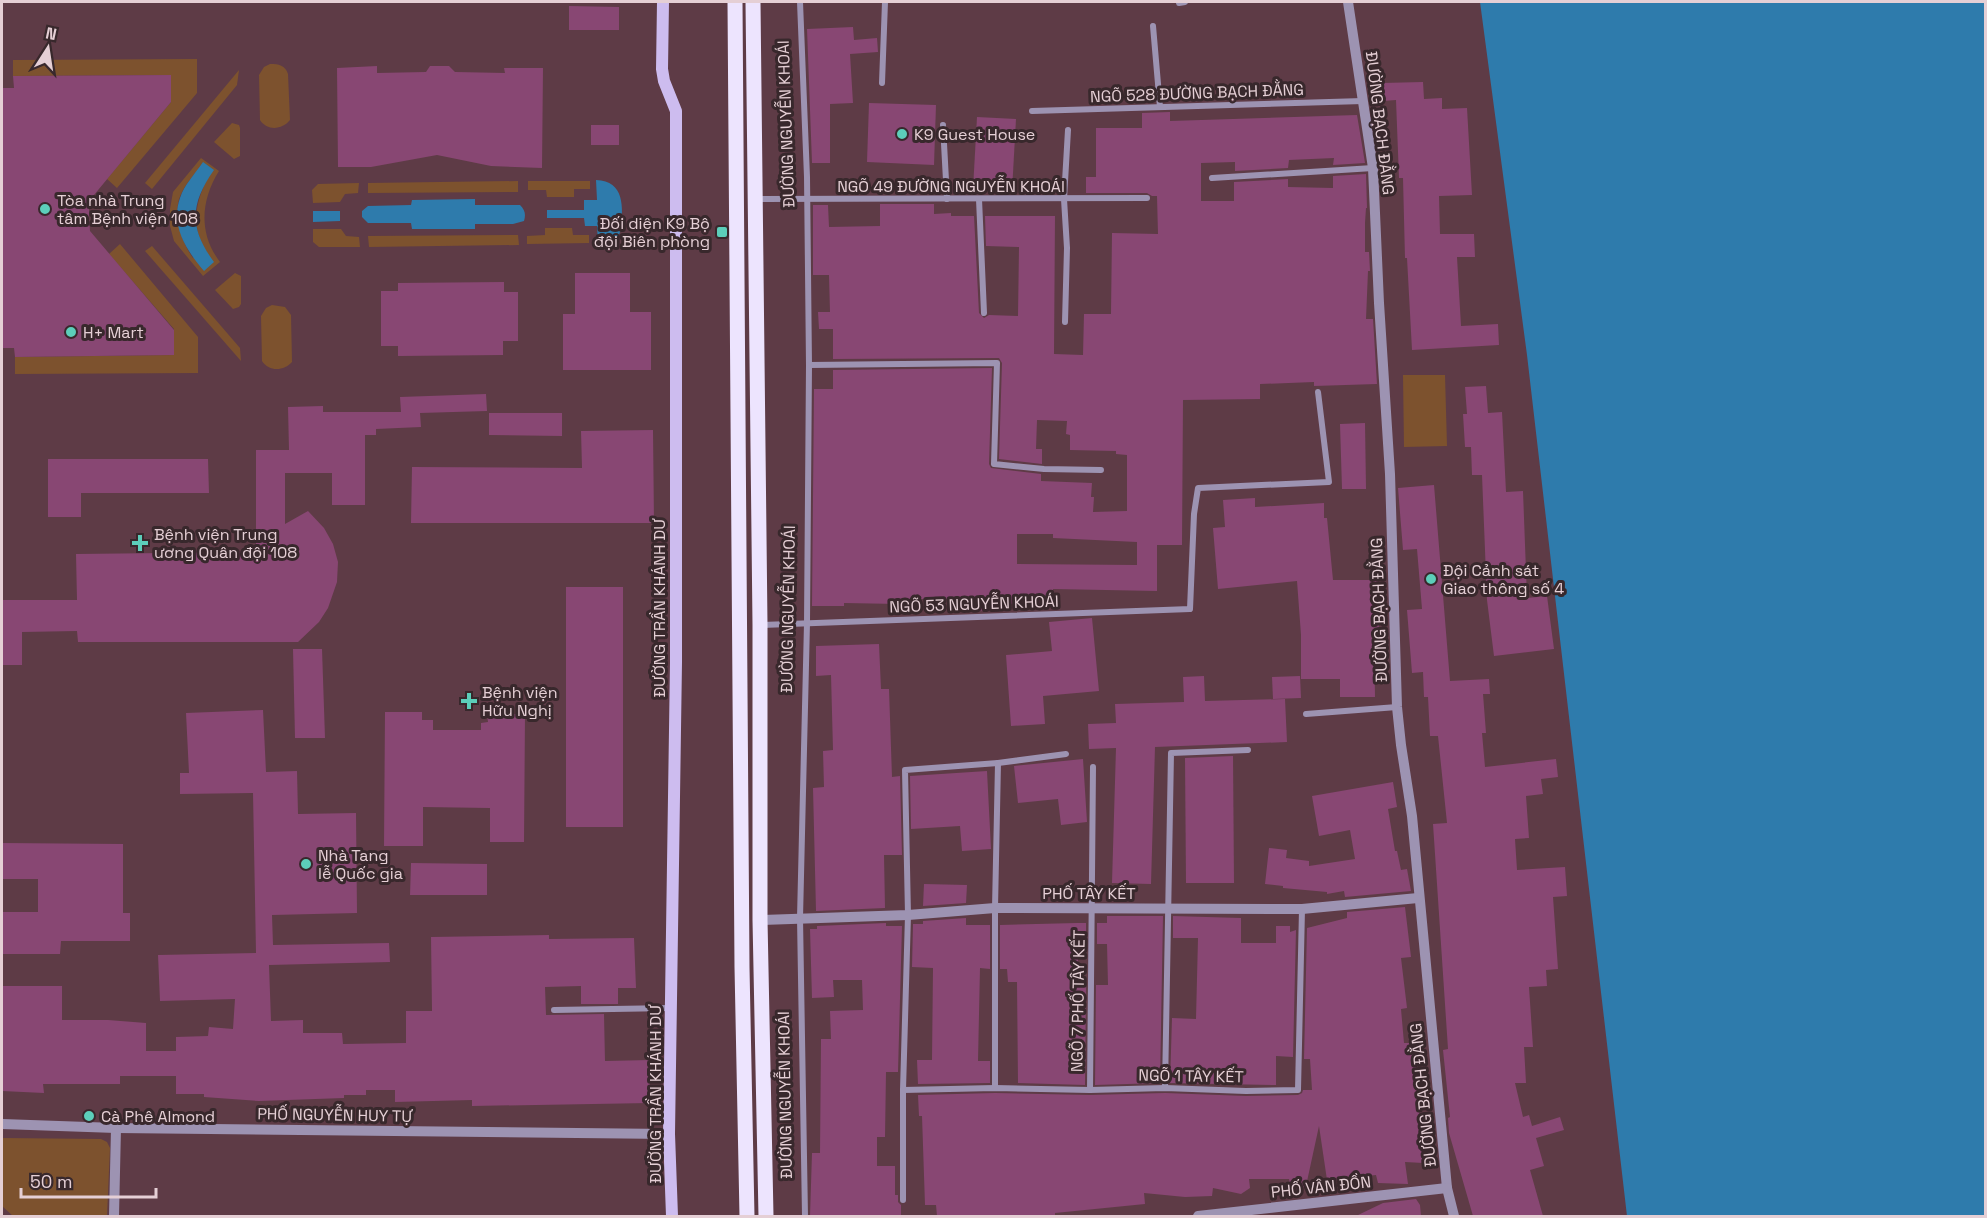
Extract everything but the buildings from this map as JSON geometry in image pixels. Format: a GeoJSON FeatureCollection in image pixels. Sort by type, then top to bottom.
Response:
{"type":"FeatureCollection","features":[{"type":"Feature","properties":{"kind":"main road","name":"ĐƯỜNG TRẦN KHÁNH DƯ"},"geometry":{"type":"LineString","coordinates":[[663,2],[662,69],[664,81],[676,111],[676,662],[669,1134],[672,1216]]}},
{"type":"Feature","properties":{"kind":"main road"},"geometry":{"type":"LineString","coordinates":[[735,2],[742,967],[747,1216]]}},
{"type":"Feature","properties":{"kind":"main road","name":"ĐƯỜNG NGUYỄN KHOÁI"},"geometry":{"type":"LineString","coordinates":[[753,2],[760,625],[760,920],[766,1216]]}},
{"type":"Feature","properties":{"kind":"street","name":"ĐƯỜNG NGUYỄN KHOÁI"},"geometry":{"type":"LineString","coordinates":[[800,2],[807,199],[809,365],[807,623],[800,918],[805,1216]]}},
{"type":"Feature","properties":{"kind":"street"},"geometry":{"type":"LineString","coordinates":[[882,83],[885,2]]}},
{"type":"Feature","properties":{"kind":"street","name":"ĐƯỜNG BẠCH ĐẰNG"},"geometry":{"type":"LineString","coordinates":[[1348,2],[1373,168],[1390,474],[1397,707],[1412,816],[1447,1188],[1454,1216]]}},
{"type":"Feature","properties":{"kind":"street"},"geometry":{"type":"LineString","coordinates":[[1153,26],[1160,107]]}},
{"type":"Feature","properties":{"kind":"street","name":"NGÕ 528 ĐƯỜNG BẠCH ĐẰNG"},"geometry":{"type":"LineString","coordinates":[[1032,111],[1363,101]]}},
{"type":"Feature","properties":{"kind":"street"},"geometry":{"type":"LineString","coordinates":[[942,125],[947,199]]}},
{"type":"Feature","properties":{"kind":"street"},"geometry":{"type":"LineString","coordinates":[[1065,322],[1067,248],[1064,199],[1068,130]]}},
{"type":"Feature","properties":{"kind":"street"},"geometry":{"type":"LineString","coordinates":[[1212,178],[1373,168]]}},
{"type":"Feature","properties":{"kind":"street","name":"NGÕ 49 ĐƯỜNG NGUYỄN KHOÁI"},"geometry":{"type":"LineString","coordinates":[[755,199],[1147,198]]}},
{"type":"Feature","properties":{"kind":"street"},"geometry":{"type":"LineString","coordinates":[[979,199],[984,313]]}},
{"type":"Feature","properties":{"kind":"street"},"geometry":{"type":"LineString","coordinates":[[809,365],[997,363],[994,464],[1044,469],[1101,470]]}},
{"type":"Feature","properties":{"kind":"street","name":"NGÕ 53 NGUYỄN KHOÁI"},"geometry":{"type":"LineString","coordinates":[[760,625],[1190,609],[1194,514],[1198,488],[1329,482],[1318,392]]}},
{"type":"Feature","properties":{"kind":"street"},"geometry":{"type":"LineString","coordinates":[[1306,714],[1397,707]]}},
{"type":"Feature","properties":{"kind":"street"},"geometry":{"type":"LineString","coordinates":[[1165,1088],[1171,753],[1248,750]]}},
{"type":"Feature","properties":{"kind":"street"},"geometry":{"type":"LineString","coordinates":[[903,1200],[903,1090],[908,915],[905,770],[998,763],[1066,754]]}},
{"type":"Feature","properties":{"kind":"street"},"geometry":{"type":"LineString","coordinates":[[995,1088],[998,763]]}},
{"type":"Feature","properties":{"kind":"street","name":"NGÕ 7 PHỐ TÂY KẾT"},"geometry":{"type":"LineString","coordinates":[[1090,1090],[1093,767]]}},
{"type":"Feature","properties":{"kind":"street","name":"PHỐ TÂY KẾT"},"geometry":{"type":"LineString","coordinates":[[760,920],[908,915],[995,908],[1302,909],[1418,898]]}},
{"type":"Feature","properties":{"kind":"street","name":"NGÕ 1 TÂY KẾT"},"geometry":{"type":"LineString","coordinates":[[903,1090],[1165,1088],[1298,1090],[1302,909]]}},
{"type":"Feature","properties":{"kind":"street"},"geometry":{"type":"LineString","coordinates":[[554,1010],[672,1008]]}},
{"type":"Feature","properties":{"kind":"street","name":"PHỐ NGUYỄN HUY TỰ"},"geometry":{"type":"LineString","coordinates":[[2,1124],[116,1128],[669,1134]]}},
{"type":"Feature","properties":{"kind":"street"},"geometry":{"type":"LineString","coordinates":[[114,1216],[116,1128]]}},
{"type":"Feature","properties":{"kind":"street","name":"PHỐ VÂN ĐỒN"},"geometry":{"type":"LineString","coordinates":[[1198,1216],[1447,1188]]}},
{"type":"Feature","properties":{"kind":"shaded area"},"geometry":{"type":"Polygon","coordinates":[[[197,59],[197,93],[117,188],[107,179],[171,102],[171,75],[13,76],[13,60],[197,59]]]}},
{"type":"Feature","properties":{"kind":"shaded area"},"geometry":{"type":"Polygon","coordinates":[[[270,64],[281,66],[288,74],[290,120],[283,126],[275,128],[263,124],[260,120],[259,75],[264,67],[270,64]]]}},
{"type":"Feature","properties":{"kind":"shaded area"},"geometry":{"type":"Polygon","coordinates":[[[239,70],[237,85],[152,189],[145,183],[239,70]]]}},
{"type":"Feature","properties":{"kind":"shaded area"},"geometry":{"type":"Polygon","coordinates":[[[232,123],[239,125],[240,128],[240,156],[234,159],[214,142],[232,123]]]}},
{"type":"Feature","properties":{"kind":"shaded area"},"geometry":{"type":"Polygon","coordinates":[[[201,158],[219,171],[208,193],[204,216],[208,240],[220,262],[203,276],[174,241],[170,226],[173,192],[201,158]],[[203,163],[179,199],[180,230],[193,258],[205,250],[197,229],[197,209],[207,179],[213,170],[203,163]]]}},
{"type":"Feature","properties":{"kind":"shaded area"},"geometry":{"type":"Polygon","coordinates":[[[518,181],[518,192],[368,193],[368,183],[518,181]]]}},
{"type":"Feature","properties":{"kind":"shaded area"},"geometry":{"type":"Polygon","coordinates":[[[528,181],[590,181],[590,189],[574,189],[574,197],[547,197],[546,190],[528,190],[528,181]]]}},
{"type":"Feature","properties":{"kind":"shaded area"},"geometry":{"type":"Polygon","coordinates":[[[359,183],[358,193],[345,194],[340,202],[313,203],[312,190],[318,184],[359,183]]]}},
{"type":"Feature","properties":{"kind":"shaded area"},"geometry":{"type":"Polygon","coordinates":[[[545,228],[572,228],[573,235],[589,235],[589,243],[527,244],[527,236],[545,235],[545,228]]]}},
{"type":"Feature","properties":{"kind":"shaded area"},"geometry":{"type":"Polygon","coordinates":[[[313,229],[341,229],[346,236],[359,237],[360,247],[319,247],[313,242],[313,229]]]}},
{"type":"Feature","properties":{"kind":"shaded area"},"geometry":{"type":"Polygon","coordinates":[[[518,235],[519,245],[369,247],[368,236],[518,235]]]}},
{"type":"Feature","properties":{"kind":"shaded area"},"geometry":{"type":"Polygon","coordinates":[[[120,244],[198,337],[198,373],[15,374],[15,357],[174,355],[174,329],[109,254],[120,244]]]}},
{"type":"Feature","properties":{"kind":"shaded area"},"geometry":{"type":"Polygon","coordinates":[[[152,246],[240,348],[241,361],[145,251],[152,246]]]}},
{"type":"Feature","properties":{"kind":"shaded area"},"geometry":{"type":"Polygon","coordinates":[[[235,273],[241,276],[241,304],[233,309],[215,290],[235,273]]]}},
{"type":"Feature","properties":{"kind":"shaded area"},"geometry":{"type":"Polygon","coordinates":[[[272,305],[285,307],[291,315],[292,362],[277,369],[272,369],[262,361],[261,316],[266,308],[272,305]]]}},
{"type":"Feature","properties":{"kind":"shaded area"},"geometry":{"type":"Polygon","coordinates":[[[1403,375],[1445,375],[1447,446],[1404,447],[1403,375]]]}},
{"type":"Feature","properties":{"kind":"shaded area"},"geometry":{"type":"Polygon","coordinates":[[[2,1138],[101,1139],[107,1142],[110,1148],[107,1216],[13,1216],[2,1206],[2,1138]]]}},
{"type":"Feature","properties":{"kind":"water"},"geometry":{"type":"Polygon","coordinates":[[[1480,2],[1985,2],[1985,1216],[1627,1216],[1527,355],[1480,2]]]}},
{"type":"Feature","properties":{"kind":"water"},"geometry":{"type":"Polygon","coordinates":[[[203,162],[214,170],[200,194],[197,205],[197,227],[200,238],[214,262],[204,271],[186,246],[177,218],[177,208],[182,193],[203,162]]]}},
{"type":"Feature","properties":{"kind":"water"},"geometry":{"type":"Polygon","coordinates":[[[596,180],[612,185],[617,190],[622,204],[621,230],[615,239],[606,243],[598,243],[597,226],[585,226],[584,218],[547,218],[547,210],[584,210],[584,200],[597,200],[596,180]]]}},
{"type":"Feature","properties":{"kind":"water"},"geometry":{"type":"Polygon","coordinates":[[[475,199],[475,205],[520,205],[525,212],[524,221],[513,224],[475,224],[475,229],[412,229],[411,223],[368,223],[362,217],[362,211],[368,206],[411,205],[412,200],[475,199]]]}},
{"type":"Feature","properties":{"kind":"water"},"geometry":{"type":"Polygon","coordinates":[[[313,211],[340,211],[340,221],[313,222],[313,211]]]}},
{"type":"Feature","properties":{"kind":"place","name":"K9 Guest House"},"geometry":{"type":"Point","coordinates":[902,134]}},
{"type":"Feature","properties":{"kind":"place","name":"Tòa nhà Trung tâm Bệnh viện 108"},"geometry":{"type":"Point","coordinates":[45,209]}},
{"type":"Feature","properties":{"kind":"place","name":"Đối diện K9 Bộ đội Biên phòng"},"geometry":{"type":"Point","coordinates":[722,232]}},
{"type":"Feature","properties":{"kind":"place","name":"H+ Mart"},"geometry":{"type":"Point","coordinates":[71,332]}},
{"type":"Feature","properties":{"kind":"place","name":"Bệnh viện Trung ương Quân đội 108"},"geometry":{"type":"Point","coordinates":[140,543]}},
{"type":"Feature","properties":{"kind":"place","name":"Đội Cảnh sát Giao thông số 4"},"geometry":{"type":"Point","coordinates":[1431,579]}},
{"type":"Feature","properties":{"kind":"place","name":"Bệnh viện Hữu Nghị"},"geometry":{"type":"Point","coordinates":[469,701]}},
{"type":"Feature","properties":{"kind":"place","name":"Nhà Tang lễ Quốc gia"},"geometry":{"type":"Point","coordinates":[306,864]}},
{"type":"Feature","properties":{"kind":"place","name":"Cà Phê Almond"},"geometry":{"type":"Point","coordinates":[89,1116]}}]}
